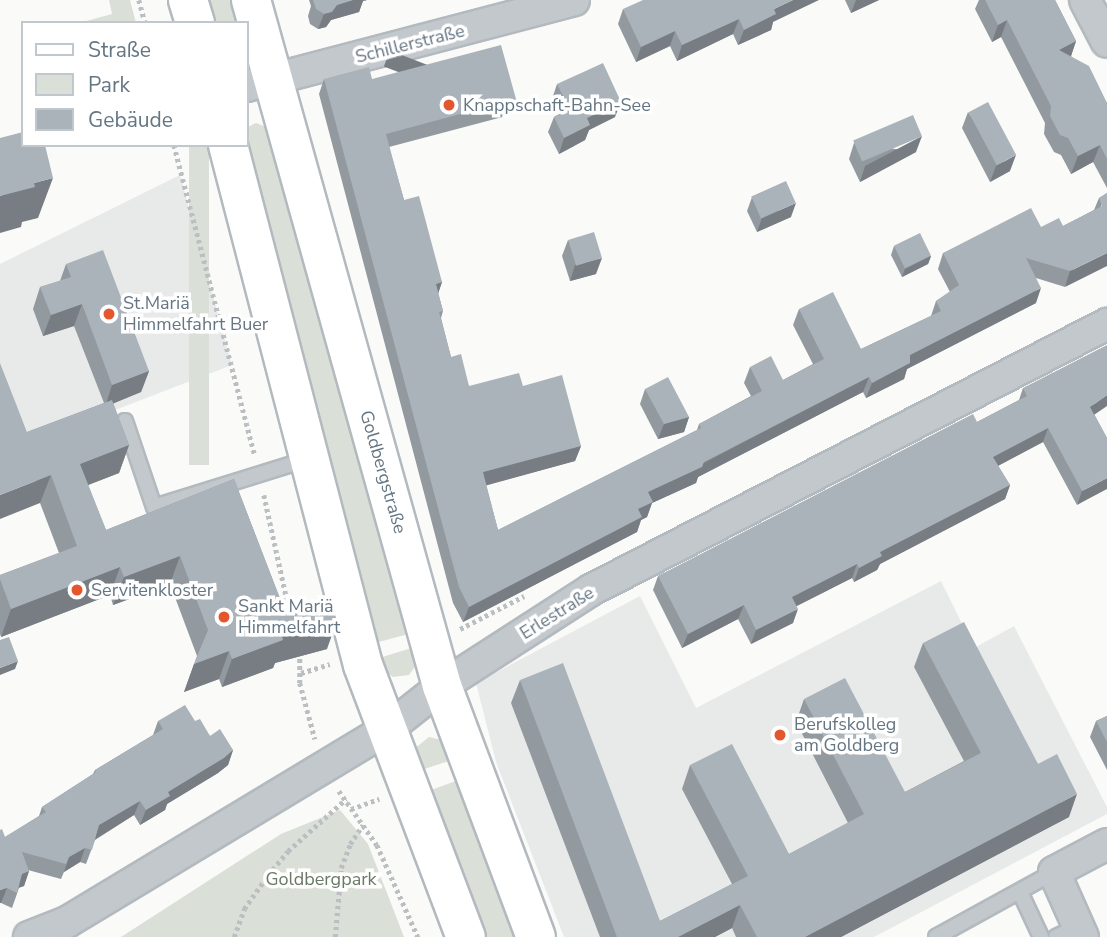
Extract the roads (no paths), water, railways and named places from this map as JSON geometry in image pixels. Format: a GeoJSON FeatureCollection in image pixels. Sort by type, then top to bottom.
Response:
{"type":"FeatureCollection","features":[{"type":"Feature","properties":{"kind":"street"},"geometry":{"type":"LineString","coordinates":[[188,0],[194,21]]}},
{"type":"Feature","properties":{"kind":"street","name":"Goldbergstraße"},"geometry":{"type":"LineString","coordinates":[[251,0],[260,83],[442,686],[536,937]]}},
{"type":"Feature","properties":{"kind":"street","name":"Schillerstraße"},"geometry":{"type":"LineString","coordinates":[[260,83],[574,0]]}},
{"type":"Feature","properties":{"kind":"street"},"geometry":{"type":"LineString","coordinates":[[1086,0],[1107,41]]}},
{"type":"Feature","properties":{"kind":"street"},"geometry":{"type":"LineString","coordinates":[[229,147],[363,664],[466,937]]}},
{"type":"Feature","properties":{"kind":"street","name":"Erlestraße"},"geometry":{"type":"LineString","coordinates":[[29,937],[70,930],[322,766],[389,728],[442,686],[590,590],[1107,324]]}},
{"type":"Feature","properties":{"kind":"street"},"geometry":{"type":"LineString","coordinates":[[1084,933],[1054,872],[1107,844]]}},
{"type":"Feature","properties":{"kind":"lane"},"geometry":{"type":"LineString","coordinates":[[125,421],[154,507],[310,458]]}},
{"type":"Feature","properties":{"kind":"lane"},"geometry":{"type":"LineString","coordinates":[[936,937],[1054,872]]}},
{"type":"Feature","properties":{"kind":"lane"},"geometry":{"type":"LineString","coordinates":[[1020,892],[1041,937]]}},
{"type":"Feature","properties":{"kind":"place","name":"Knappschaft-Bahn-See"},"geometry":{"type":"Point","coordinates":[449,105]}},
{"type":"Feature","properties":{"kind":"place","name":"St.Mariä Himmelfahrt Buer"},"geometry":{"type":"Point","coordinates":[109,314]}},
{"type":"Feature","properties":{"kind":"place","name":"Servitenkloster"},"geometry":{"type":"Point","coordinates":[77,590]}},
{"type":"Feature","properties":{"kind":"place","name":"Sankt Mariä Himmelfahrt"},"geometry":{"type":"Point","coordinates":[224,617]}},
{"type":"Feature","properties":{"kind":"place","name":"Berufskolleg am Goldberg"},"geometry":{"type":"Point","coordinates":[780,735]}},
{"type":"Feature","properties":{"kind":"park label","name":"Goldbergpark"},"geometry":{"type":"Point","coordinates":[321,879]}}]}
